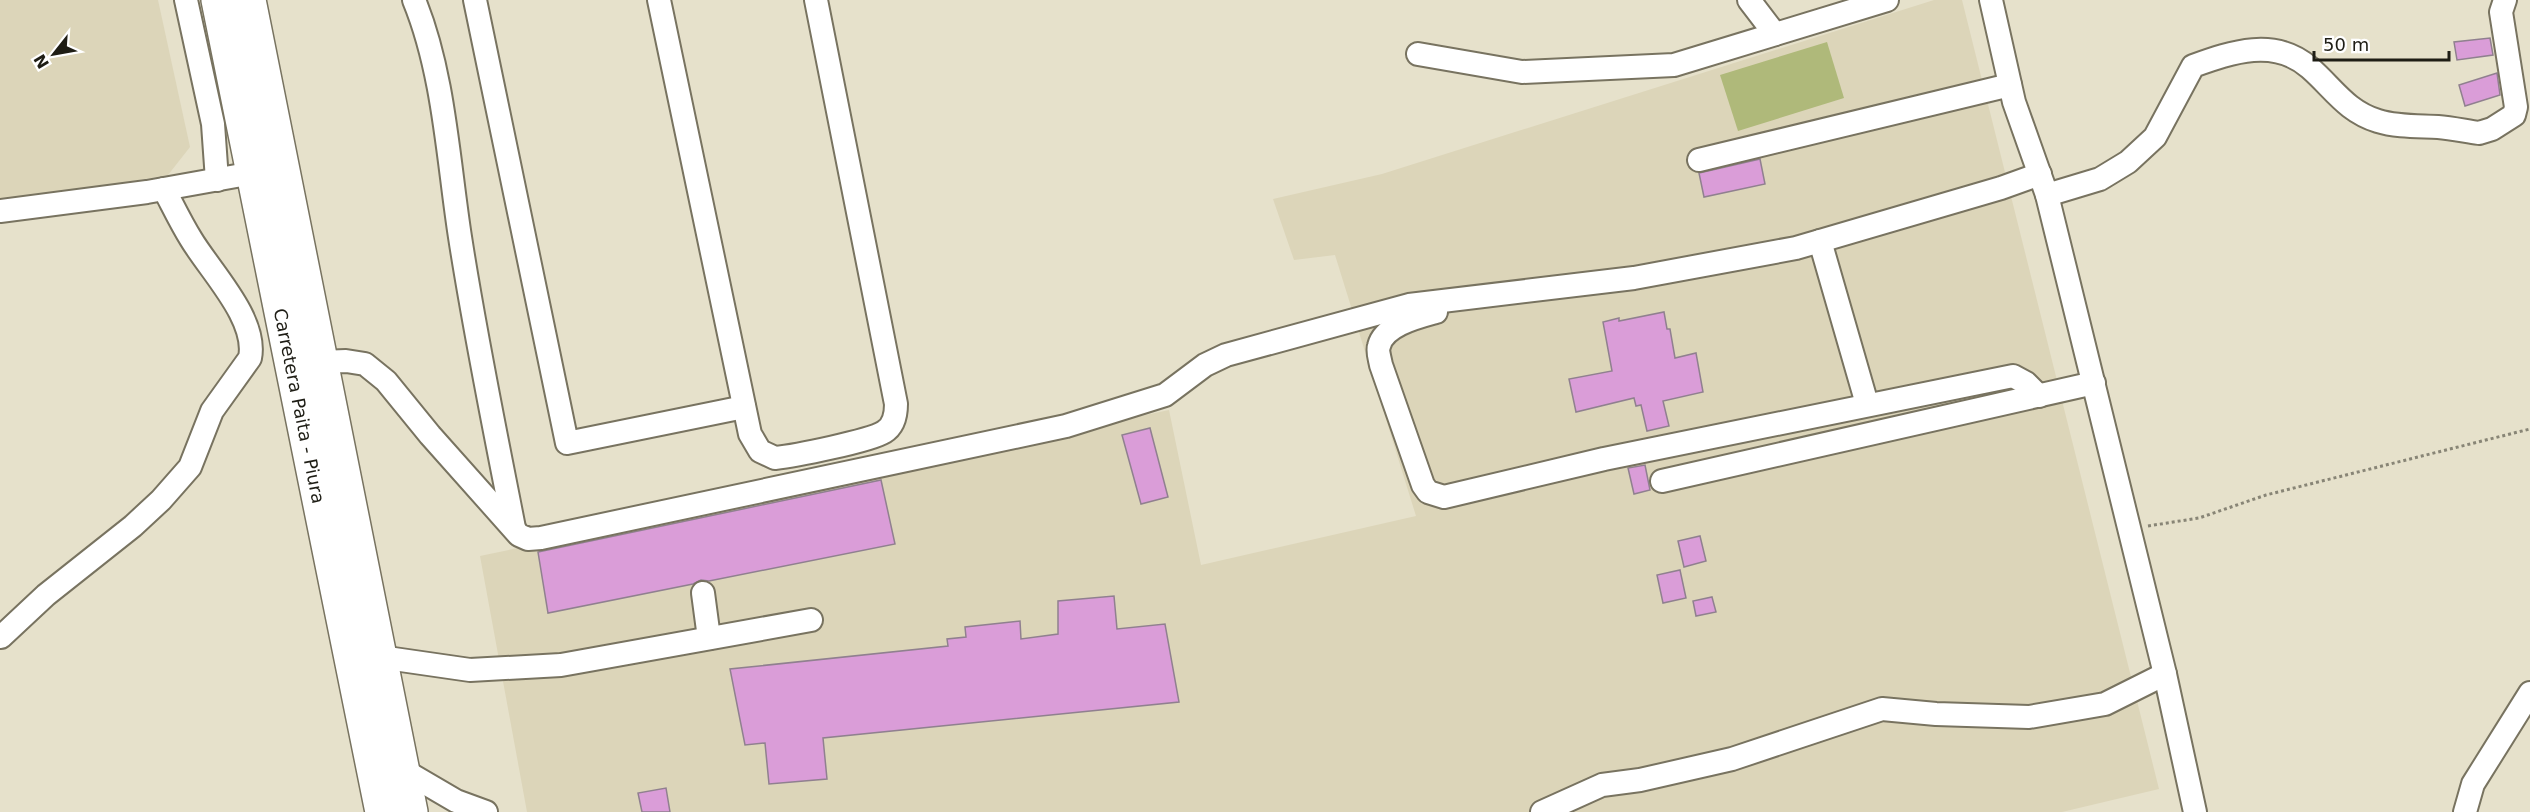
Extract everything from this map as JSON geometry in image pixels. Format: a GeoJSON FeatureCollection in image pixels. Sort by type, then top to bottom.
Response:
{"type":"FeatureCollection","features":[{"type":"Feature","properties":{"kind":"highway","name":"Carretera Paita - Piura"},"geometry":{"type":"LineString","coordinates":[[218,0],[382,812]]}},
{"type":"Feature","properties":{"kind":"highway","name":"Carretera Paita - Piura"},"geometry":{"type":"LineString","coordinates":[[249,0],[411,812]]}},
{"type":"Feature","properties":{"kind":"street"},"geometry":{"type":"LineString","coordinates":[[186,0],[213,124],[217,180]]}},
{"type":"Feature","properties":{"kind":"street"},"geometry":{"type":"LineString","coordinates":[[414,0],[444,115],[448,163],[468,291],[514,530]]}},
{"type":"Feature","properties":{"kind":"street"},"geometry":{"type":"LineString","coordinates":[[475,0],[567,443],[744,407]]}},
{"type":"Feature","properties":{"kind":"street"},"geometry":{"type":"LineString","coordinates":[[659,0],[744,407],[753,442],[760,451],[775,458],[875,437],[890,427],[896,413],[816,0]]}},
{"type":"Feature","properties":{"kind":"street"},"geometry":{"type":"LineString","coordinates":[[1749,0],[1775,34]]}},
{"type":"Feature","properties":{"kind":"street"},"geometry":{"type":"LineString","coordinates":[[1418,54],[1522,72],[1674,65],[1887,0]]}},
{"type":"Feature","properties":{"kind":"street"},"geometry":{"type":"LineString","coordinates":[[1991,0],[2010,85],[2024,135],[2044,184],[2094,383],[2165,674],[2195,812]]}},
{"type":"Feature","properties":{"kind":"street"},"geometry":{"type":"LineString","coordinates":[[320,362],[346,361],[365,364],[386,381],[430,435],[514,530],[528,538],[541,538],[1066,426],[1166,395],[1205,365],[1226,355],[1408,305],[1634,279],[1796,248],[2001,188],[2100,179],[2128,162],[2155,137],[2193,66],[2258,48],[2281,51],[2310,67],[2336,96],[2354,110],[2379,122],[2479,133],[2492,129],[2514,115],[2516,107],[2501,12],[2505,0]]}},
{"type":"Feature","properties":{"kind":"street"},"geometry":{"type":"LineString","coordinates":[[1699,160],[2010,85]]}},
{"type":"Feature","properties":{"kind":"street"},"geometry":{"type":"LineString","coordinates":[[0,211],[164,189],[253,173]]}},
{"type":"Feature","properties":{"kind":"street"},"geometry":{"type":"LineString","coordinates":[[1,637],[46,595],[133,526],[161,500],[190,467],[212,411],[250,358],[252,348],[240,311],[191,239],[164,189]]}},
{"type":"Feature","properties":{"kind":"street"},"geometry":{"type":"LineString","coordinates":[[1820,241],[1867,404]]}},
{"type":"Feature","properties":{"kind":"street"},"geometry":{"type":"LineString","coordinates":[[1495,295],[1413,318],[1383,336],[1378,347],[1381,365],[1423,485],[1428,492],[1436,495],[1444,496],[1604,459],[2013,376],[2026,383],[2039,396]]}},
{"type":"Feature","properties":{"kind":"street"},"geometry":{"type":"LineString","coordinates":[[1662,481],[2094,383]]}},
{"type":"Feature","properties":{"kind":"street"},"geometry":{"type":"LineString","coordinates":[[703,593],[709,638]]}},
{"type":"Feature","properties":{"kind":"street"},"geometry":{"type":"LineString","coordinates":[[380,657],[470,670],[561,665],[811,620]]}},
{"type":"Feature","properties":{"kind":"street"},"geometry":{"type":"LineString","coordinates":[[1542,812],[1602,785],[1640,780],[1732,759],[1882,709],[2029,717],[2105,704],[2165,674]]}},
{"type":"Feature","properties":{"kind":"street"},"geometry":{"type":"LineString","coordinates":[[2465,812],[2473,784],[2530,693]]}},
{"type":"Feature","properties":{"kind":"street"},"geometry":{"type":"LineString","coordinates":[[403,770],[456,801],[486,812]]}},
{"type":"Feature","properties":{"kind":"path"},"geometry":{"type":"LineString","coordinates":[[2128,524],[2143,526],[2199,518],[2266,495],[2530,429]]}},
{"type":"Feature","properties":{"kind":"shaded area"},"geometry":{"type":"Polygon","coordinates":[[[0,0],[158,0],[190,147],[168,175],[0,204],[0,0]]]}},
{"type":"Feature","properties":{"kind":"shaded area"},"geometry":{"type":"Polygon","coordinates":[[[1934,0],[1962,0],[2159,789],[2062,812],[527,812],[480,556],[1169,410],[1201,565],[1416,516],[1335,255],[1294,260],[1273,199],[1382,174],[1934,0]]]}},
{"type":"Feature","properties":{"kind":"green space"},"geometry":{"type":"Polygon","coordinates":[[[1827,42],[1844,98],[1738,131],[1720,75],[1827,42]]]}},
{"type":"Feature","properties":{"kind":"building"},"geometry":{"type":"Polygon","coordinates":[[[2490,38],[2493,55],[2457,60],[2454,42],[2490,38]]]}},
{"type":"Feature","properties":{"kind":"building"},"geometry":{"type":"Polygon","coordinates":[[[2497,73],[2500,95],[2465,106],[2459,85],[2497,73]]]}},
{"type":"Feature","properties":{"kind":"building"},"geometry":{"type":"Polygon","coordinates":[[[1760,159],[1765,184],[1704,197],[1699,173],[1760,159]]]}},
{"type":"Feature","properties":{"kind":"building"},"geometry":{"type":"Polygon","coordinates":[[[1664,312],[1667,329],[1670,329],[1675,358],[1696,353],[1703,392],[1663,401],[1669,426],[1647,431],[1641,405],[1636,406],[1634,398],[1576,412],[1569,379],[1612,371],[1603,322],[1664,312]]]}},
{"type":"Feature","properties":{"kind":"building"},"geometry":{"type":"Polygon","coordinates":[[[1150,428],[1168,497],[1141,504],[1122,435],[1150,428]]]}},
{"type":"Feature","properties":{"kind":"building"},"geometry":{"type":"Polygon","coordinates":[[[1645,465],[1650,490],[1634,494],[1628,468],[1645,465]]]}},
{"type":"Feature","properties":{"kind":"building"},"geometry":{"type":"Polygon","coordinates":[[[881,480],[895,544],[709,581],[701,580],[693,584],[548,613],[538,552],[881,480]]]}},
{"type":"Feature","properties":{"kind":"building"},"geometry":{"type":"Polygon","coordinates":[[[1700,536],[1706,561],[1684,567],[1678,541],[1700,536]]]}},
{"type":"Feature","properties":{"kind":"building"},"geometry":{"type":"Polygon","coordinates":[[[1680,570],[1686,598],[1663,603],[1657,575],[1680,570]]]}},
{"type":"Feature","properties":{"kind":"building"},"geometry":{"type":"Polygon","coordinates":[[[1114,596],[1117,629],[1165,624],[1179,702],[823,738],[827,779],[769,784],[765,743],[745,745],[730,669],[948,646],[947,639],[966,637],[965,627],[1020,621],[1021,639],[1058,634],[1058,601],[1114,596]]]}},
{"type":"Feature","properties":{"kind":"building"},"geometry":{"type":"Polygon","coordinates":[[[1712,597],[1716,612],[1696,616],[1693,601],[1712,597]]]}},
{"type":"Feature","properties":{"kind":"building"},"geometry":{"type":"Polygon","coordinates":[[[666,788],[670,812],[642,812],[638,793],[666,788]]]}}]}
